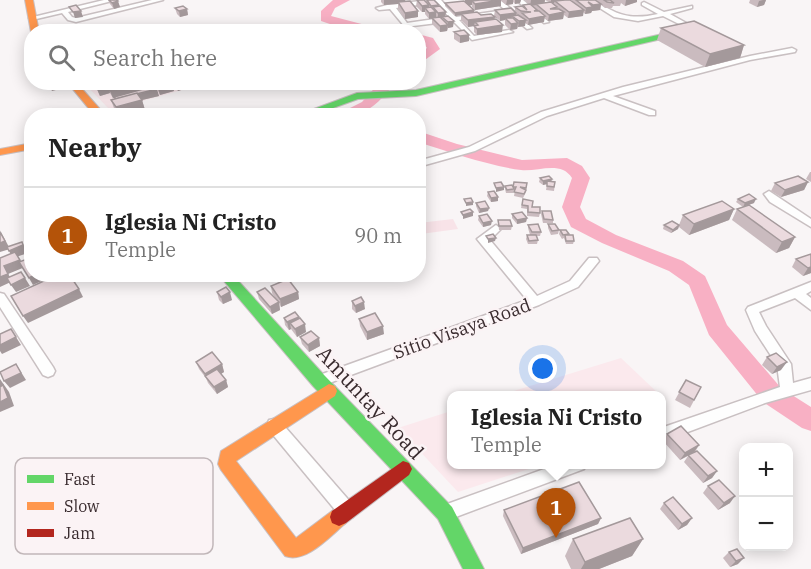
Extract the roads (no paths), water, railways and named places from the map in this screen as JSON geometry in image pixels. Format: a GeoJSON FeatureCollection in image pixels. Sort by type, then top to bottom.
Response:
{"type":"FeatureCollection","features":[{"type":"Feature","properties":{"kind":"street"},"geometry":{"type":"LineString","coordinates":[[29,0],[33,24]]}},
{"type":"Feature","properties":{"kind":"street"},"geometry":{"type":"LineString","coordinates":[[35,24],[64,11],[113,0]]}},
{"type":"Feature","properties":{"kind":"street"},"geometry":{"type":"LineString","coordinates":[[64,11],[70,19],[76,20],[160,0]]}},
{"type":"Feature","properties":{"kind":"street"},"geometry":{"type":"LineString","coordinates":[[406,24],[440,0],[472,38],[508,32],[489,14]]}},
{"type":"Feature","properties":{"kind":"street"},"geometry":{"type":"LineString","coordinates":[[496,0],[529,28]]}},
{"type":"Feature","properties":{"kind":"street"},"geometry":{"type":"LineString","coordinates":[[519,0],[546,22]]}},
{"type":"Feature","properties":{"kind":"street"},"geometry":{"type":"LineString","coordinates":[[580,2],[592,0],[604,10],[632,21],[690,7]]}},
{"type":"Feature","properties":{"kind":"street"},"geometry":{"type":"LineString","coordinates":[[640,2],[698,31]]}},
{"type":"Feature","properties":{"kind":"street"},"geometry":{"type":"LineString","coordinates":[[379,3],[419,14],[455,19],[539,8]]}},
{"type":"Feature","properties":{"kind":"street"},"geometry":{"type":"LineString","coordinates":[[391,6],[404,24]]}},
{"type":"Feature","properties":{"kind":"street"},"geometry":{"type":"LineString","coordinates":[[419,14],[433,29]]}},
{"type":"Feature","properties":{"kind":"street"},"geometry":{"type":"LineString","coordinates":[[463,28],[472,27]]}},
{"type":"Feature","properties":{"kind":"street"},"geometry":{"type":"LineString","coordinates":[[323,108],[357,96],[426,91],[698,31]]}},
{"type":"Feature","properties":{"kind":"street"},"geometry":{"type":"LineString","coordinates":[[426,162],[472,149],[544,114],[642,84],[792,50]]}},
{"type":"Feature","properties":{"kind":"street"},"geometry":{"type":"LineString","coordinates":[[740,53],[750,58]]}},
{"type":"Feature","properties":{"kind":"street"},"geometry":{"type":"LineString","coordinates":[[78,90],[94,108]]}},
{"type":"Feature","properties":{"kind":"street"},"geometry":{"type":"LineString","coordinates":[[606,96],[652,113]]}},
{"type":"Feature","properties":{"kind":"street"},"geometry":{"type":"LineString","coordinates":[[0,153],[24,148]]}},
{"type":"Feature","properties":{"kind":"street"},"geometry":{"type":"LineString","coordinates":[[769,194],[774,200],[811,224]]}},
{"type":"Feature","properties":{"kind":"street"},"geometry":{"type":"LineString","coordinates":[[496,229],[483,239],[535,302]]}},
{"type":"Feature","properties":{"kind":"street","name":"Sitio Visaya Road"},"geometry":{"type":"LineString","coordinates":[[324,386],[535,302],[574,284],[593,261]]}},
{"type":"Feature","properties":{"kind":"street","name":"Amuntay Road"},"geometry":{"type":"LineString","coordinates":[[231,282],[324,386],[445,513],[474,569]]}},
{"type":"Feature","properties":{"kind":"street"},"geometry":{"type":"LineString","coordinates":[[785,391],[784,364],[760,328],[752,310],[811,286]]}},
{"type":"Feature","properties":{"kind":"street"},"geometry":{"type":"LineString","coordinates":[[797,293],[811,305]]}},
{"type":"Feature","properties":{"kind":"street"},"geometry":{"type":"LineString","coordinates":[[6,300],[48,371]]}},
{"type":"Feature","properties":{"kind":"street"},"geometry":{"type":"LineString","coordinates":[[666,433],[764,397],[811,384]]}},
{"type":"Feature","properties":{"kind":"street"},"geometry":{"type":"LineString","coordinates":[[324,386],[274,425],[227,457],[227,464],[287,544],[292,549],[297,549],[403,469]]}},
{"type":"Feature","properties":{"kind":"street"},"geometry":{"type":"LineString","coordinates":[[274,425],[347,512]]}},
{"type":"Feature","properties":{"kind":"street"},"geometry":{"type":"LineString","coordinates":[[445,513],[568,469]]}},
{"type":"Feature","properties":{"kind":"waterway"},"geometry":{"type":"LineString","coordinates":[[340,24],[325,18],[325,14],[334,4],[344,0]]}},
{"type":"Feature","properties":{"kind":"waterway"},"geometry":{"type":"LineString","coordinates":[[426,40],[434,49],[426,55]]}},
{"type":"Feature","properties":{"kind":"waterway"},"geometry":{"type":"LineString","coordinates":[[360,108],[367,105],[379,90]]}},
{"type":"Feature","properties":{"kind":"waterway"},"geometry":{"type":"LineString","coordinates":[[426,139],[452,148],[522,165],[561,162],[576,170],[581,178],[571,207],[578,223],[609,239],[676,266],[698,281],[717,329],[772,395],[811,420]]}},
{"type":"Feature","properties":{"kind":"place","name":"Iglesia Ni Cristo"},"geometry":{"type":"Point","coordinates":[556,538]}}]}
